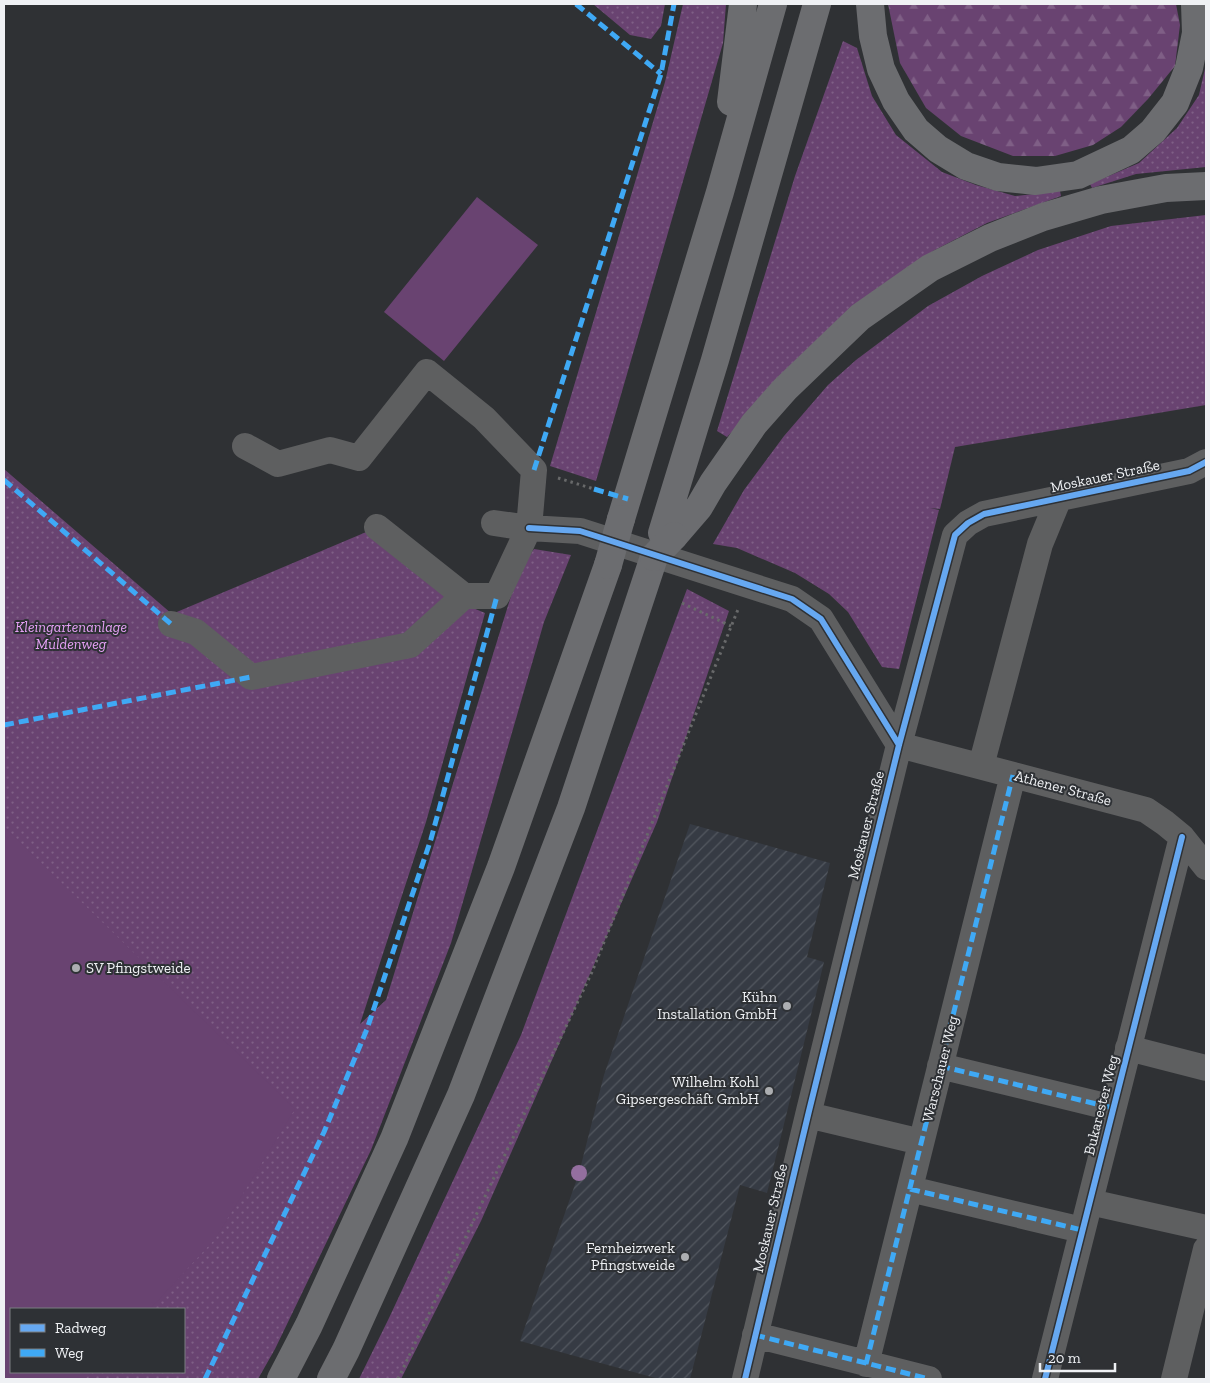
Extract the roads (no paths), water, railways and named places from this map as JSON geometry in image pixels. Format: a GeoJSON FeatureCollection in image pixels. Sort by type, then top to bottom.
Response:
{"type":"FeatureCollection","features":[{"type":"Feature","properties":{"kind":"highway"},"geometry":{"type":"LineString","coordinates":[[720,192],[743,4]]}},
{"type":"Feature","properties":{"kind":"highway"},"geometry":{"type":"LineString","coordinates":[[281,1379],[309,1325],[398,1130],[501,867],[608,565],[720,192],[773,4]]}},
{"type":"Feature","properties":{"kind":"highway"},"geometry":{"type":"LineString","coordinates":[[331,1379],[346,1350],[461,1095],[571,808],[659,551],[817,4]]}},
{"type":"Feature","properties":{"kind":"highway"},"geometry":{"type":"LineString","coordinates":[[870,4],[873,36],[881,69],[896,101],[916,130],[938,149],[966,166],[998,177],[1036,181],[1078,175],[1131,150],[1153,131],[1174,103],[1189,68],[1196,33],[1195,4]]}},
{"type":"Feature","properties":{"kind":"highway"},"geometry":{"type":"LineString","coordinates":[[659,551],[699,507],[713,483],[754,424],[786,389],[860,317],[930,268],[990,238],[1043,217],[1100,200],[1166,188],[1206,186]]}},
{"type":"Feature","properties":{"kind":"street"},"geometry":{"type":"LineString","coordinates":[[245,446],[278,464],[330,450],[359,458],[427,372],[484,418],[534,470],[528,528],[497,596],[464,596],[377,527]]}},
{"type":"Feature","properties":{"kind":"street","name":"Moskauer Straße"},"geometry":{"type":"LineString","coordinates":[[745,1379],[899,745],[955,535],[968,523],[984,514],[1189,471],[1206,462]]}},
{"type":"Feature","properties":{"kind":"street"},"geometry":{"type":"LineString","coordinates":[[982,766],[1040,544],[1059,498]]}},
{"type":"Feature","properties":{"kind":"street"},"geometry":{"type":"LineString","coordinates":[[494,523],[528,528],[580,531],[792,599],[821,619],[899,745]]}},
{"type":"Feature","properties":{"kind":"street"},"geometry":{"type":"LineString","coordinates":[[171,624],[196,632],[251,677],[410,645],[464,596]]}},
{"type":"Feature","properties":{"kind":"street","name":"Athener Straße"},"geometry":{"type":"LineString","coordinates":[[899,745],[1146,810],[1182,837],[1206,867]]}},
{"type":"Feature","properties":{"kind":"street","name":"Warschauer Weg"},"geometry":{"type":"LineString","coordinates":[[866,1364],[1013,775]]}},
{"type":"Feature","properties":{"kind":"street","name":"Bukarester Weg"},"geometry":{"type":"LineString","coordinates":[[1044,1379],[1182,837]]}},
{"type":"Feature","properties":{"kind":"street"},"geometry":{"type":"LineString","coordinates":[[1128,1048],[1206,1068]]}},
{"type":"Feature","properties":{"kind":"street"},"geometry":{"type":"LineString","coordinates":[[940,1066],[1113,1108]]}},
{"type":"Feature","properties":{"kind":"street"},"geometry":{"type":"LineString","coordinates":[[808,1114],[921,1142]]}},
{"type":"Feature","properties":{"kind":"street"},"geometry":{"type":"LineString","coordinates":[[910,1189],[1082,1230]]}},
{"type":"Feature","properties":{"kind":"street"},"geometry":{"type":"LineString","coordinates":[[1090,1202],[1206,1228]]}},
{"type":"Feature","properties":{"kind":"street"},"geometry":{"type":"LineString","coordinates":[[1174,1379],[1206,1248]]}},
{"type":"Feature","properties":{"kind":"street"},"geometry":{"type":"LineString","coordinates":[[755,1335],[929,1379]]}},
{"type":"Feature","properties":{"kind":"place","name":"SV Pfingstweide"},"geometry":{"type":"Point","coordinates":[76,968]}},
{"type":"Feature","properties":{"kind":"place","name":"Kühn Installation GmbH"},"geometry":{"type":"Point","coordinates":[787,1006]}},
{"type":"Feature","properties":{"kind":"place","name":"Wilhelm Kohl Gipsergeschäft GmbH"},"geometry":{"type":"Point","coordinates":[769,1091]}},
{"type":"Feature","properties":{"kind":"place","name":"Fernheizwerk Pfingstweide"},"geometry":{"type":"Point","coordinates":[685,1257]}},
{"type":"Feature","properties":{"kind":"park label","name":"Kleingartenanlage Muldenweg"},"geometry":{"type":"Point","coordinates":[71,636]}}]}
